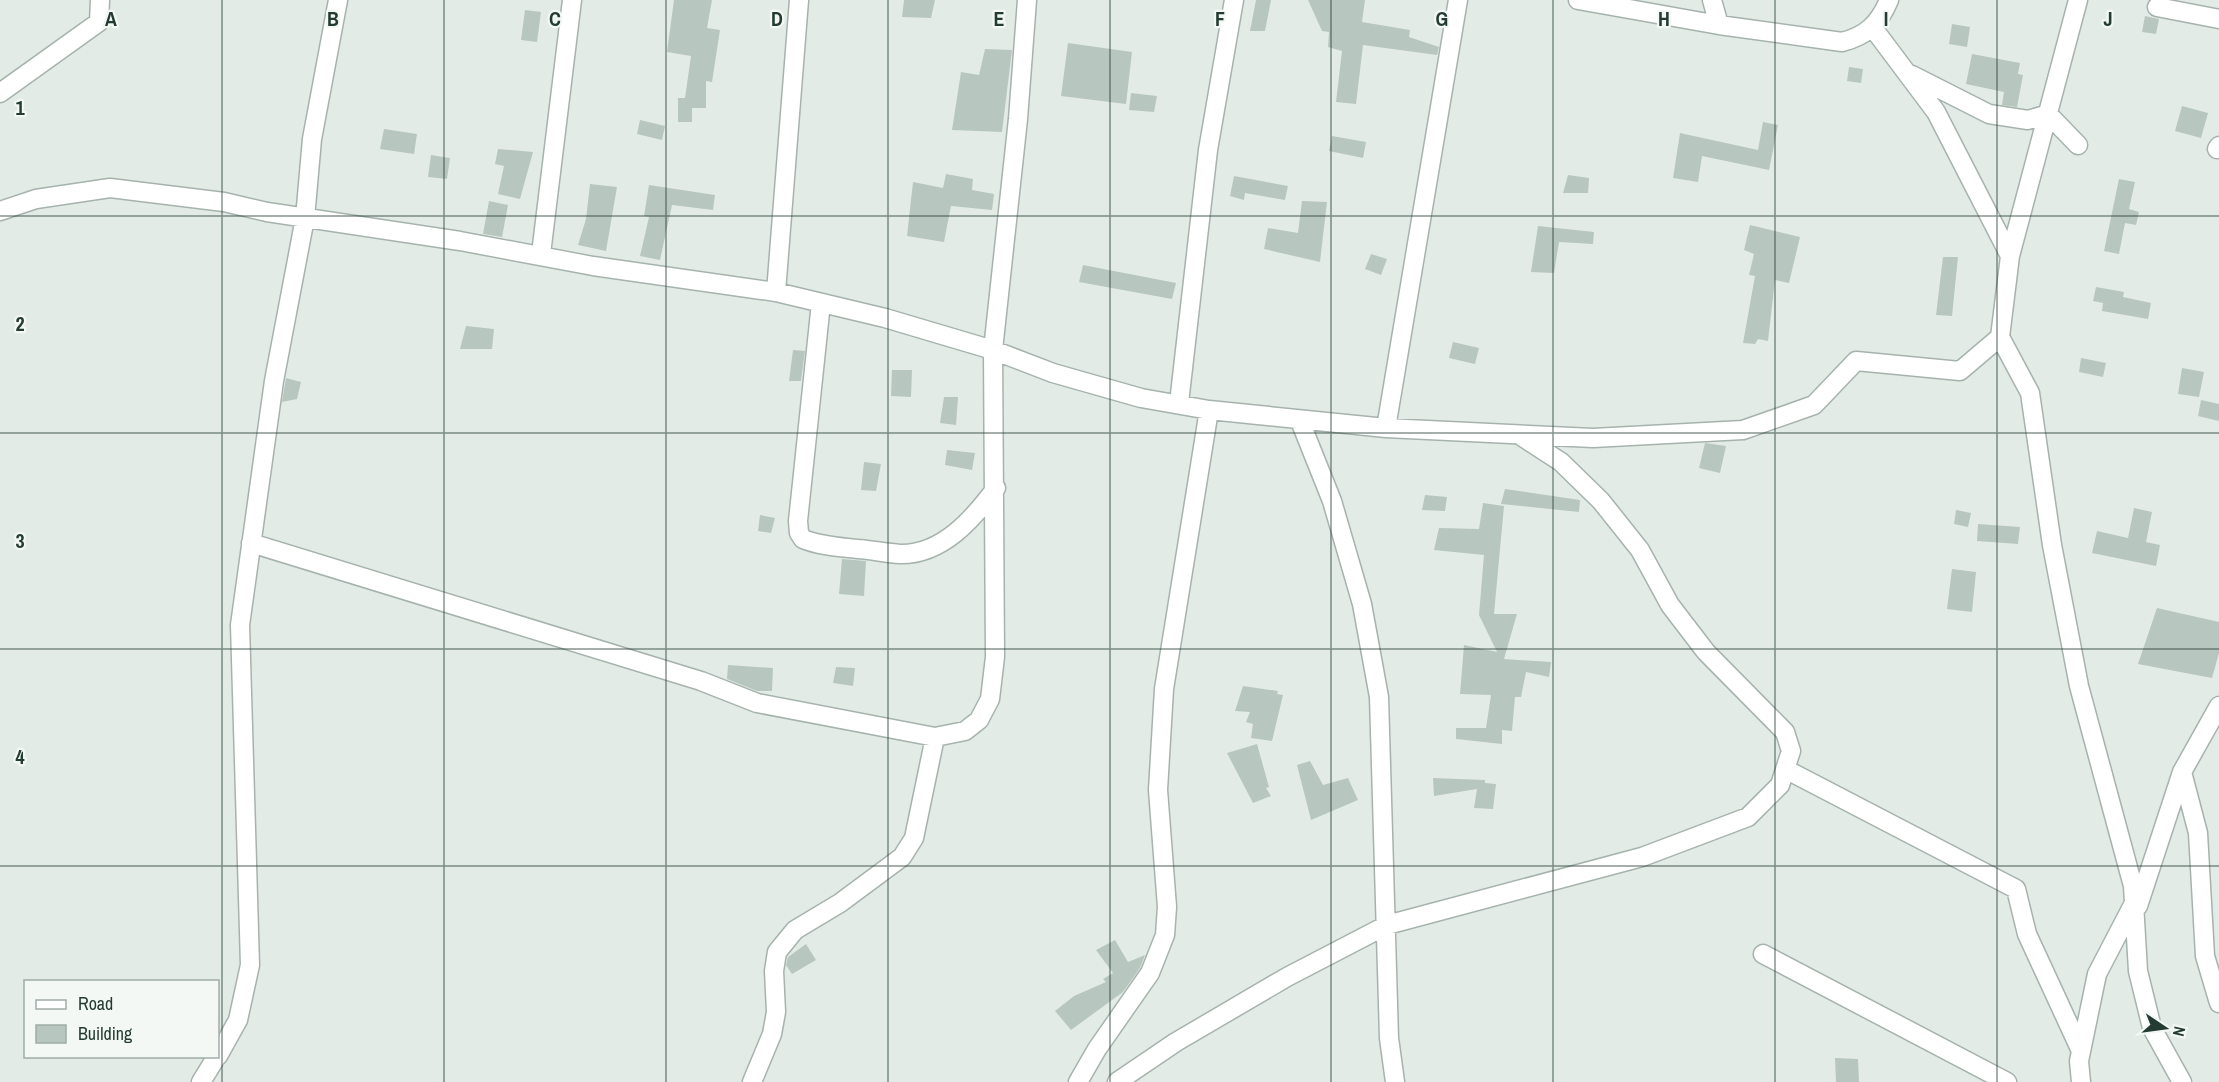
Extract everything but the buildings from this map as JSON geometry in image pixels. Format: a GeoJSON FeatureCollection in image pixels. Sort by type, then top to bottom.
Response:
{"type":"FeatureCollection","features":[{"type":"Feature","properties":{"kind":"street"},"geometry":{"type":"LineString","coordinates":[[0,93],[99,22],[99,0]]}},
{"type":"Feature","properties":{"kind":"street"},"geometry":{"type":"LineString","coordinates":[[219,1053],[238,1020],[250,965],[240,625],[274,381],[305,218],[312,139],[338,0]]}},
{"type":"Feature","properties":{"kind":"street"},"geometry":{"type":"LineString","coordinates":[[541,254],[572,0]]}},
{"type":"Feature","properties":{"kind":"street"},"geometry":{"type":"LineString","coordinates":[[776,292],[799,0]]}},
{"type":"Feature","properties":{"kind":"street"},"geometry":{"type":"LineString","coordinates":[[251,543],[701,681],[757,703],[935,737],[965,731],[979,720],[990,699],[995,657],[996,488],[993,350],[1018,119],[1027,0]]}},
{"type":"Feature","properties":{"kind":"street"},"geometry":{"type":"LineString","coordinates":[[1179,403],[1208,150],[1234,0]]}},
{"type":"Feature","properties":{"kind":"street"},"geometry":{"type":"LineString","coordinates":[[1386,429],[1458,0]]}},
{"type":"Feature","properties":{"kind":"street"},"geometry":{"type":"LineString","coordinates":[[1578,0],[1719,25],[1842,42],[1858,38],[1873,28],[1888,0]]}},
{"type":"Feature","properties":{"kind":"street"},"geometry":{"type":"LineString","coordinates":[[1712,0],[1719,25]]}},
{"type":"Feature","properties":{"kind":"street"},"geometry":{"type":"LineString","coordinates":[[2078,0],[2010,256],[2000,337],[2030,393],[2052,545],[2079,686],[2133,886],[2138,971],[2152,1028],[2182,1082]]}},
{"type":"Feature","properties":{"kind":"street"},"geometry":{"type":"LineString","coordinates":[[2157,7],[2219,19]]}},
{"type":"Feature","properties":{"kind":"street"},"geometry":{"type":"LineString","coordinates":[[1873,28],[1936,112],[2010,256]]}},
{"type":"Feature","properties":{"kind":"street"},"geometry":{"type":"LineString","coordinates":[[1905,70],[1989,114],[2028,120],[2048,114]]}},
{"type":"Feature","properties":{"kind":"street"},"geometry":{"type":"LineString","coordinates":[[2048,114],[2078,145]]}},
{"type":"Feature","properties":{"kind":"street"},"geometry":{"type":"LineString","coordinates":[[0,211],[36,199],[110,188],[224,202],[305,218],[541,254],[592,266],[776,292],[993,350],[1053,373],[1141,398],[1209,410],[1386,429],[1593,438],[1743,430],[1814,405],[1856,361],[1960,371],[2000,337]]}},
{"type":"Feature","properties":{"kind":"street"},"geometry":{"type":"LineString","coordinates":[[821,303],[798,521],[799,533],[803,539],[826,545],[902,554],[924,549],[946,540],[973,520],[996,488]]}},
{"type":"Feature","properties":{"kind":"street"},"geometry":{"type":"LineString","coordinates":[[1078,1082],[1097,1049],[1150,973],[1165,935],[1167,907],[1158,790],[1164,689],[1209,410]]}},
{"type":"Feature","properties":{"kind":"street"},"geometry":{"type":"LineString","coordinates":[[1300,421],[1332,501],[1359,593],[1379,697],[1389,1038],[1395,1082]]}},
{"type":"Feature","properties":{"kind":"street"},"geometry":{"type":"LineString","coordinates":[[1118,1082],[1176,1042],[1277,983],[1387,925],[1642,857],[1748,817],[1771,797],[1787,770],[1791,752],[1785,732],[1706,652],[1670,605],[1640,550],[1601,501],[1561,462],[1520,435]]}},
{"type":"Feature","properties":{"kind":"street"},"geometry":{"type":"LineString","coordinates":[[2081,1082],[2079,1061],[2097,974],[2134,909],[2182,772],[2219,706]]}},
{"type":"Feature","properties":{"kind":"street"},"geometry":{"type":"LineString","coordinates":[[752,1082],[772,1034],[776,1011],[774,971],[777,952],[786,938],[795,930],[840,903],[902,857],[914,838],[935,737]]}},
{"type":"Feature","properties":{"kind":"street"},"geometry":{"type":"LineString","coordinates":[[1787,770],[2016,889],[2027,934],[2081,1051]]}},
{"type":"Feature","properties":{"kind":"street"},"geometry":{"type":"LineString","coordinates":[[2182,772],[2198,833],[2205,956],[2219,1003]]}},
{"type":"Feature","properties":{"kind":"street"},"geometry":{"type":"LineString","coordinates":[[1763,954],[2007,1082]]}},
{"type":"Feature","properties":{"kind":"street"},"geometry":{"type":"LineString","coordinates":[[201,1082],[216,1058]]}}]}
